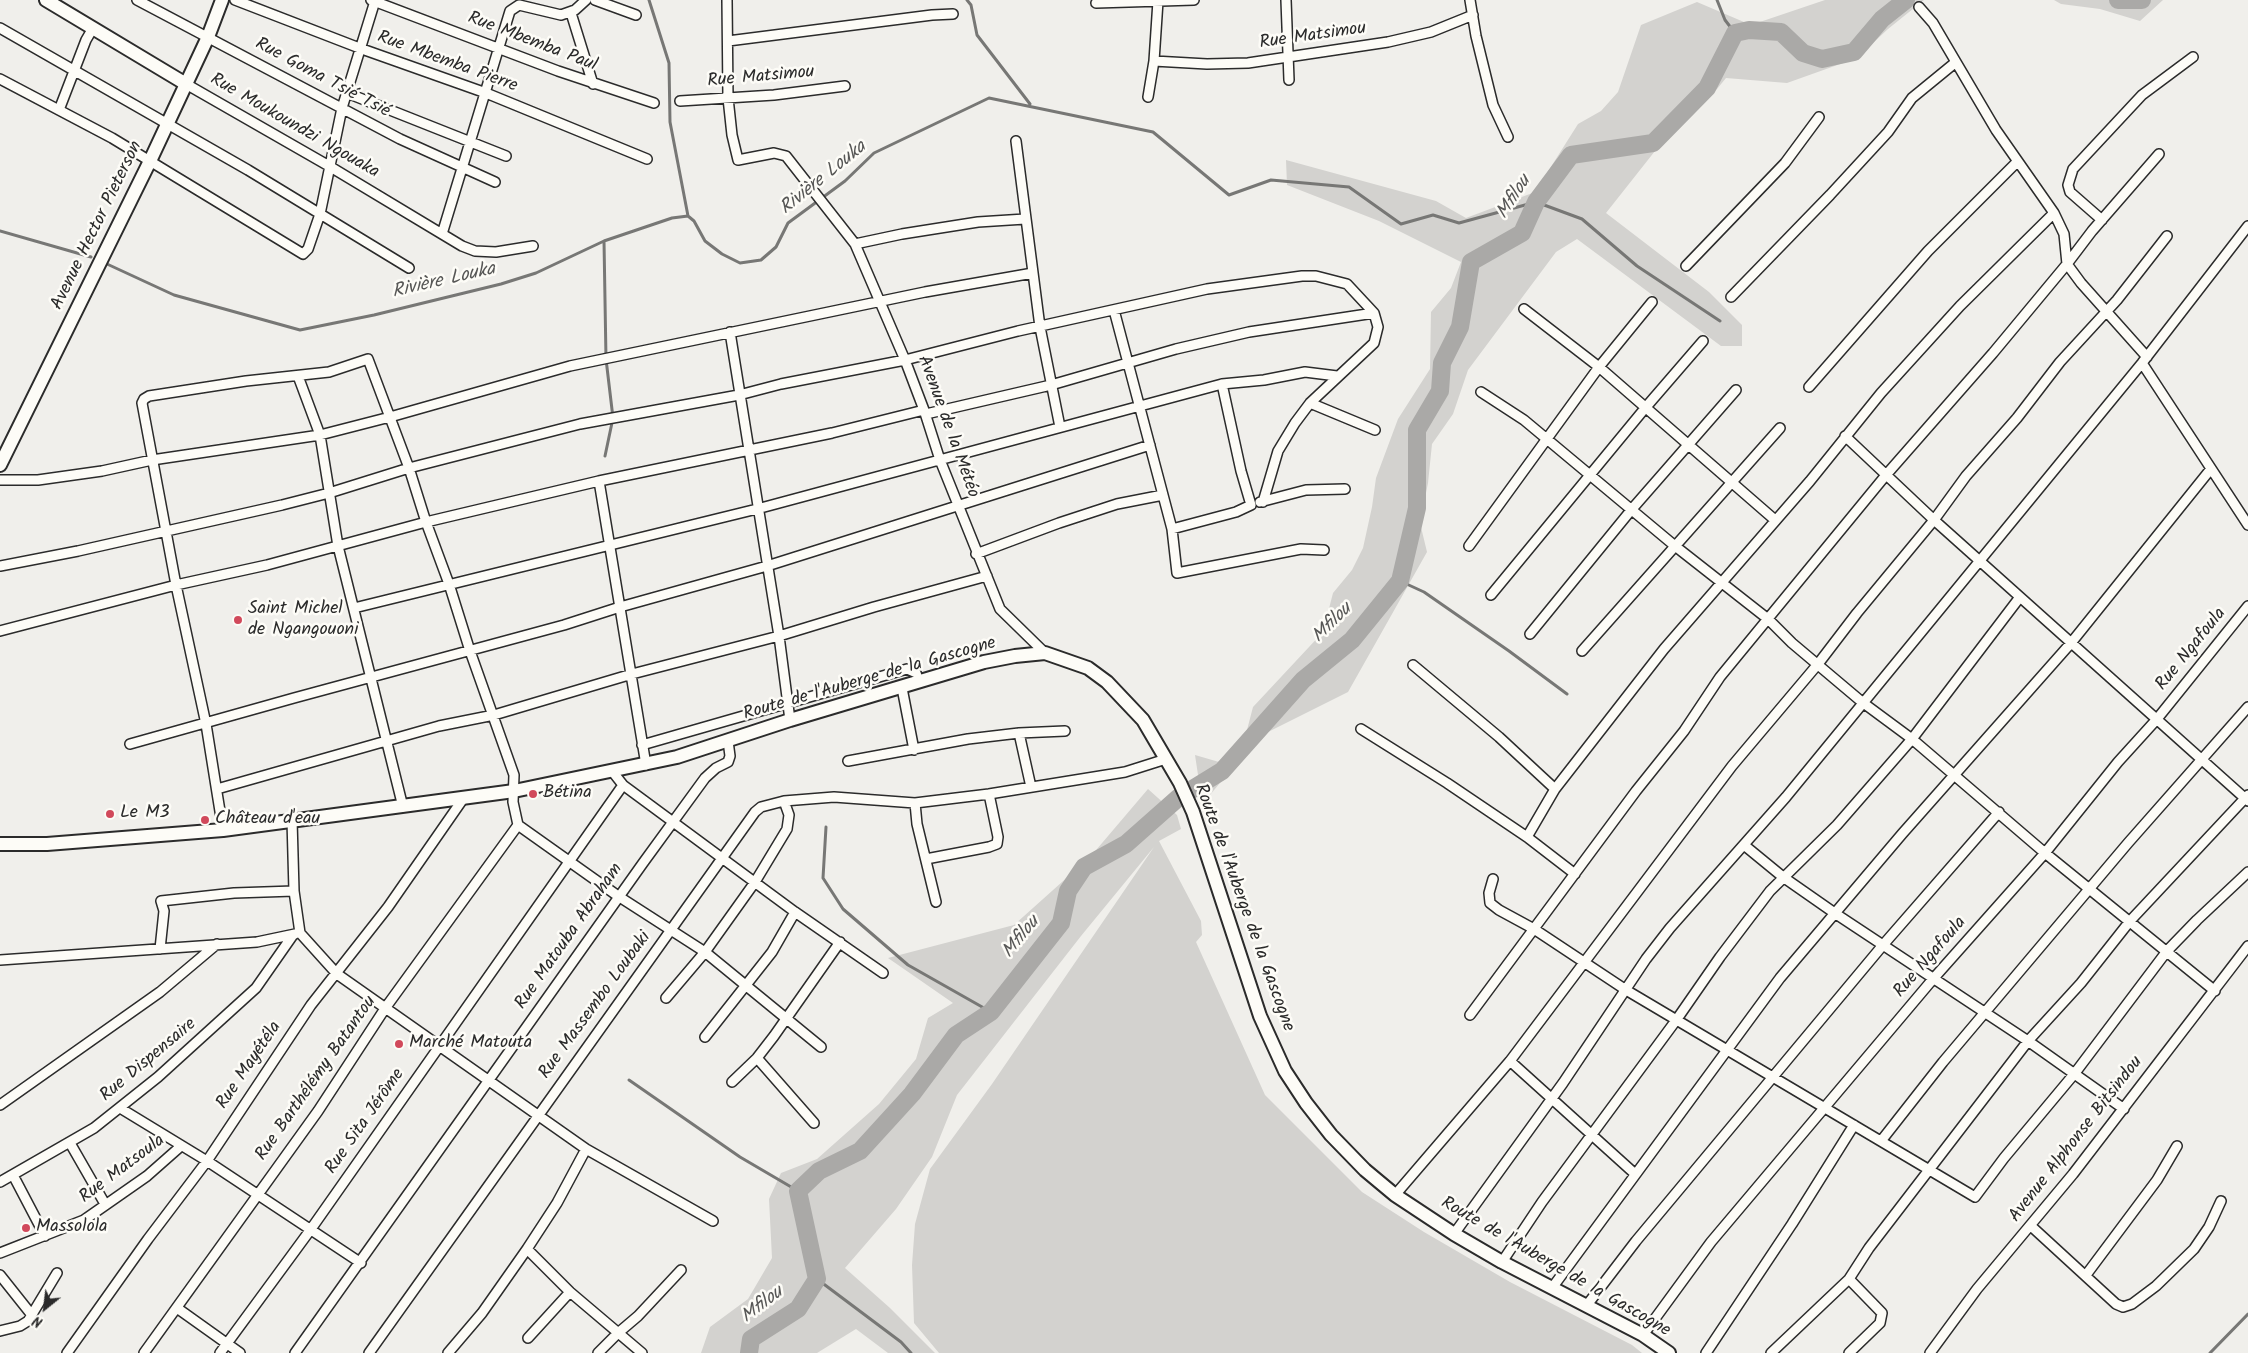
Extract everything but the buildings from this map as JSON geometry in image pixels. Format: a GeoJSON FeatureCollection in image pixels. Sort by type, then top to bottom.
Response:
{"type":"FeatureCollection","features":[{"type":"Feature","properties":{"kind":"street","name":"Rue Moukoundzi Ngouaka"},"geometry":{"type":"LineString","coordinates":[[46,0],[442,234],[475,251],[496,252],[534,246]]}},
{"type":"Feature","properties":{"kind":"street","name":"Rue Goma Tsié Tsié"},"geometry":{"type":"LineString","coordinates":[[137,0],[400,138],[494,182]]}},
{"type":"Feature","properties":{"kind":"street","name":"Avenue Hector Pieterson"},"geometry":{"type":"LineString","coordinates":[[0,465],[150,161],[208,36],[222,0]]}},
{"type":"Feature","properties":{"kind":"street","name":"Rue Mbemba Pierre"},"geometry":{"type":"LineString","coordinates":[[235,0],[362,49],[486,93],[647,159]]}},
{"type":"Feature","properties":{"kind":"street"},"geometry":{"type":"LineString","coordinates":[[442,234],[486,93],[507,17],[513,7],[524,6],[552,14],[570,13],[586,0]]}},
{"type":"Feature","properties":{"kind":"street"},"geometry":{"type":"LineString","coordinates":[[595,0],[636,15]]}},
{"type":"Feature","properties":{"kind":"street"},"geometry":{"type":"LineString","coordinates":[[727,0],[728,98]]}},
{"type":"Feature","properties":{"kind":"street"},"geometry":{"type":"LineString","coordinates":[[1096,3],[1137,0],[1194,0]]}},
{"type":"Feature","properties":{"kind":"street"},"geometry":{"type":"LineString","coordinates":[[1286,0],[1289,80]]}},
{"type":"Feature","properties":{"kind":"street"},"geometry":{"type":"LineString","coordinates":[[1470,0],[1476,36],[1494,105],[1508,137]]}},
{"type":"Feature","properties":{"kind":"street"},"geometry":{"type":"LineString","coordinates":[[0,79],[150,161],[303,254],[308,249],[320,214],[342,108],[362,49],[373,1]]}},
{"type":"Feature","properties":{"kind":"street","name":"Rue Mbemba Paul"},"geometry":{"type":"LineString","coordinates":[[373,1],[593,84],[654,102]]}},
{"type":"Feature","properties":{"kind":"street"},"geometry":{"type":"LineString","coordinates":[[1148,97],[1154,61],[1158,1]]}},
{"type":"Feature","properties":{"kind":"street"},"geometry":{"type":"LineString","coordinates":[[1920,7],[1933,23],[1981,106],[2017,162],[2054,213],[2064,234],[2067,264],[2107,311],[2144,360],[2210,470],[2248,525]]}},
{"type":"Feature","properties":{"kind":"street"},"geometry":{"type":"LineString","coordinates":[[570,13],[593,84]]}},
{"type":"Feature","properties":{"kind":"street"},"geometry":{"type":"LineString","coordinates":[[728,41],[932,15],[954,14]]}},
{"type":"Feature","properties":{"kind":"street","name":"Rue Matsimou"},"geometry":{"type":"LineString","coordinates":[[1154,61],[1223,64],[1248,63],[1388,42],[1431,32],[1473,15]]}},
{"type":"Feature","properties":{"kind":"street"},"geometry":{"type":"LineString","coordinates":[[0,28],[167,124],[409,268]]}},
{"type":"Feature","properties":{"kind":"street"},"geometry":{"type":"LineString","coordinates":[[59,110],[86,40],[93,28]]}},
{"type":"Feature","properties":{"kind":"street"},"geometry":{"type":"LineString","coordinates":[[2102,220],[2070,192],[2068,185],[2073,170],[2142,95],[2193,57]]}},
{"type":"Feature","properties":{"kind":"street"},"geometry":{"type":"LineString","coordinates":[[1731,297],[1888,132],[1912,98],[1956,62]]}},
{"type":"Feature","properties":{"kind":"street","name":"Rue Matsimou"},"geometry":{"type":"LineString","coordinates":[[680,102],[774,95],[845,86]]}},
{"type":"Feature","properties":{"kind":"street"},"geometry":{"type":"LineString","coordinates":[[347,93],[470,140],[506,156]]}},
{"type":"Feature","properties":{"kind":"street","name":"Avenue de la Météo"},"geometry":{"type":"LineString","coordinates":[[728,98],[732,135],[738,160],[774,153],[786,156],[855,244],[905,360],[925,412],[940,460],[976,554],[988,576],[1000,609],[1045,654]]}},
{"type":"Feature","properties":{"kind":"street"},"geometry":{"type":"LineString","coordinates":[[1686,266],[1785,163],[1819,117]]}},
{"type":"Feature","properties":{"kind":"street"},"geometry":{"type":"LineString","coordinates":[[1016,142],[1040,327],[1060,428]]}},
{"type":"Feature","properties":{"kind":"street"},"geometry":{"type":"LineString","coordinates":[[1470,1015],[1684,731],[1720,677],[1886,475],[2159,154]]}},
{"type":"Feature","properties":{"kind":"street"},"geometry":{"type":"LineString","coordinates":[[1809,386],[1928,252],[2017,162]]}},
{"type":"Feature","properties":{"kind":"street"},"geometry":{"type":"LineString","coordinates":[[1526,837],[1555,789],[1664,648],[1722,583],[1845,436],[1960,306],[2054,213]]}},
{"type":"Feature","properties":{"kind":"street"},"geometry":{"type":"LineString","coordinates":[[855,244],[902,234],[978,222],[1025,219]]}},
{"type":"Feature","properties":{"kind":"street"},"geometry":{"type":"LineString","coordinates":[[1454,1234],[1551,1098],[1646,958],[1670,928],[1786,797],[2144,360],[2248,226]]}},
{"type":"Feature","properties":{"kind":"street"},"geometry":{"type":"LineString","coordinates":[[1395,1195],[1510,1060],[1732,766],[1818,664],[1857,613],[1934,520],[1966,476],[2017,418],[2060,362],[2107,311],[2167,236]]}},
{"type":"Feature","properties":{"kind":"street"},"geometry":{"type":"LineString","coordinates":[[0,480],[38,480],[102,471],[152,460],[320,435],[570,366],[880,301],[1033,273]]}},
{"type":"Feature","properties":{"kind":"street"},"geometry":{"type":"LineString","coordinates":[[0,566],[167,531],[329,494],[409,468],[580,424],[739,395],[782,384],[905,360],[1018,330],[1040,327],[1207,289],[1302,276],[1316,276],[1347,284],[1374,313],[1378,326],[1374,343],[1310,403],[1278,450],[1263,502]]}},
{"type":"Feature","properties":{"kind":"street"},"geometry":{"type":"LineString","coordinates":[[1469,546],[1599,367],[1652,302]]}},
{"type":"Feature","properties":{"kind":"street"},"geometry":{"type":"LineString","coordinates":[[1524,309],[1599,367],[1775,520]]}},
{"type":"Feature","properties":{"kind":"street"},"geometry":{"type":"LineString","coordinates":[[1114,310],[1172,530],[1177,573],[1301,549],[1324,550]]}},
{"type":"Feature","properties":{"kind":"street"},"geometry":{"type":"LineString","coordinates":[[0,631],[176,585],[267,565],[426,522],[598,481],[832,433],[1051,385],[1128,362],[1249,332],[1374,313]]}},
{"type":"Feature","properties":{"kind":"street"},"geometry":{"type":"LineString","coordinates":[[730,332],[779,636],[790,720]]}},
{"type":"Feature","properties":{"kind":"street"},"geometry":{"type":"LineString","coordinates":[[1491,595],[1590,474],[1703,341]]}},
{"type":"Feature","properties":{"kind":"street"},"geometry":{"type":"LineString","coordinates":[[223,830],[218,788],[206,724],[176,585],[142,403],[149,396],[210,386],[329,372],[368,359],[450,584],[470,651],[494,714],[514,775],[513,802],[518,824],[618,896],[705,952],[821,1047]]}},
{"type":"Feature","properties":{"kind":"street"},"geometry":{"type":"LineString","coordinates":[[354,608],[758,509],[1222,384],[1264,380],[1305,372],[1337,376]]}},
{"type":"Feature","properties":{"kind":"street"},"geometry":{"type":"LineString","coordinates":[[298,376],[320,435],[338,546],[403,807]]}},
{"type":"Feature","properties":{"kind":"street"},"geometry":{"type":"LineString","coordinates":[[1222,384],[1241,472],[1251,505]]}},
{"type":"Feature","properties":{"kind":"street"},"geometry":{"type":"LineString","coordinates":[[1530,634],[1632,509],[1736,390]]}},
{"type":"Feature","properties":{"kind":"street"},"geometry":{"type":"LineString","coordinates":[[1481,392],[1524,420],[1675,546],[1768,618],[1792,643],[1862,702],[1955,774],[2045,853],[2215,990]]}},
{"type":"Feature","properties":{"kind":"street"},"geometry":{"type":"LineString","coordinates":[[1310,403],[1375,430]]}},
{"type":"Feature","properties":{"kind":"street"},"geometry":{"type":"LineString","coordinates":[[1582,651],[1780,428]]}},
{"type":"Feature","properties":{"kind":"street"},"geometry":{"type":"LineString","coordinates":[[1771,1353],[1849,1279],[1869,1248],[2028,1041],[2081,983],[2130,921],[2247,798],[1934,520],[1845,436]]}},
{"type":"Feature","properties":{"kind":"street"},"geometry":{"type":"LineString","coordinates":[[130,744],[470,651],[767,566],[1150,445]]}},
{"type":"Feature","properties":{"kind":"street"},"geometry":{"type":"LineString","coordinates":[[1552,1288],[1634,1173],[1780,978],[1955,774],[2071,643],[2210,470]]}},
{"type":"Feature","properties":{"kind":"street"},"geometry":{"type":"LineString","coordinates":[[598,481],[646,765]]}},
{"type":"Feature","properties":{"kind":"street"},"geometry":{"type":"LineString","coordinates":[[1172,530],[1306,490],[1345,488]]}},
{"type":"Feature","properties":{"kind":"street"},"geometry":{"type":"LineString","coordinates":[[976,554],[1117,504],[1163,495]]}},
{"type":"Feature","properties":{"kind":"street"},"geometry":{"type":"LineString","coordinates":[[218,788],[439,726],[494,714],[632,674],[779,636],[874,607],[988,576]]}},
{"type":"Feature","properties":{"kind":"street"},"geometry":{"type":"LineString","coordinates":[[1502,1262],[1720,957],[1783,877],[1837,825],[1912,739],[2020,597]]}},
{"type":"Feature","properties":{"kind":"street","name":"Rue Ngafoula"},"geometry":{"type":"LineString","coordinates":[[1643,1336],[1711,1242],[1934,979],[2045,853],[2248,606]]}},
{"type":"Feature","properties":{"kind":"street","name":"Route de l'Auberge de la Gascogne"},"geometry":{"type":"LineString","coordinates":[[0,844],[47,844],[223,830],[514,791],[646,765],[984,662],[1015,656],[1045,654],[1088,668],[1107,682],[1143,720],[1180,783],[1193,812],[1260,1016],[1285,1071],[1306,1103],[1332,1135],[1366,1170],[1395,1195],[1454,1234],[1502,1262],[1587,1305],[1643,1336],[1669,1353]]}},
{"type":"Feature","properties":{"kind":"street"},"geometry":{"type":"LineString","coordinates":[[1413,665],[1499,737],[1555,789]]}},
{"type":"Feature","properties":{"kind":"street"},"geometry":{"type":"LineString","coordinates":[[642,745],[889,673],[912,669],[919,682]]}},
{"type":"Feature","properties":{"kind":"street"},"geometry":{"type":"LineString","coordinates":[[889,673],[898,689],[914,750]]}},
{"type":"Feature","properties":{"kind":"street"},"geometry":{"type":"LineString","coordinates":[[843,686],[845,703]]}},
{"type":"Feature","properties":{"kind":"street"},"geometry":{"type":"LineString","coordinates":[[1880,1141],[1985,1013],[2248,707]]}},
{"type":"Feature","properties":{"kind":"street"},"geometry":{"type":"LineString","coordinates":[[1361,729],[1447,783],[1526,837],[1575,874]]}},
{"type":"Feature","properties":{"kind":"street"},"geometry":{"type":"LineString","coordinates":[[848,761],[968,739],[1019,733],[1065,731]]}},
{"type":"Feature","properties":{"kind":"street"},"geometry":{"type":"LineString","coordinates":[[1019,733],[1031,787]]}},
{"type":"Feature","properties":{"kind":"street","name":"Rue Matouba Abraham"},"geometry":{"type":"LineString","coordinates":[[295,1353],[361,1263],[618,896],[674,823],[705,778],[716,768],[728,762],[730,756],[728,741]]}},
{"type":"Feature","properties":{"kind":"street","name":"Rue Massembo Loubaki"},"geometry":{"type":"LineString","coordinates":[[369,1353],[454,1237],[538,1115],[670,930],[723,859],[755,812],[761,807],[784,802],[834,797],[915,803],[989,794],[1125,772],[1166,759]]}},
{"type":"Feature","properties":{"kind":"street"},"geometry":{"type":"LineString","coordinates":[[612,771],[623,785],[795,912],[883,973]]}},
{"type":"Feature","properties":{"kind":"street","name":"Rue Sita Jérôme"},"geometry":{"type":"LineString","coordinates":[[220,1353],[311,1229],[439,1044],[623,785]]}},
{"type":"Feature","properties":{"kind":"street"},"geometry":{"type":"LineString","coordinates":[[926,858],[989,848],[998,844],[989,794]]}},
{"type":"Feature","properties":{"kind":"street","name":"Rue Mayétéla"},"geometry":{"type":"LineString","coordinates":[[67,1353],[148,1239],[207,1161],[310,1005],[337,974],[388,907],[463,799]]}},
{"type":"Feature","properties":{"kind":"street"},"geometry":{"type":"LineString","coordinates":[[666,998],[705,952],[754,882],[787,829],[789,815],[784,802]]}},
{"type":"Feature","properties":{"kind":"street"},"geometry":{"type":"LineString","coordinates":[[915,803],[917,824],[936,902]]}},
{"type":"Feature","properties":{"kind":"street"},"geometry":{"type":"LineString","coordinates":[[1587,1305],[1636,1240],[1775,1077],[1883,945],[1999,812]]}},
{"type":"Feature","properties":{"kind":"street"},"geometry":{"type":"LineString","coordinates":[[292,820],[296,934],[337,974],[586,1149],[713,1220]]}},
{"type":"Feature","properties":{"kind":"street","name":"Rue Barthélémy Batantou"},"geometry":{"type":"LineString","coordinates":[[144,1353],[318,1111],[386,1007],[518,824]]}},
{"type":"Feature","properties":{"kind":"street"},"geometry":{"type":"LineString","coordinates":[[1744,845],[1783,877],[1836,914],[2028,1041],[2124,1109]]}},
{"type":"Feature","properties":{"kind":"street"},"geometry":{"type":"LineString","coordinates":[[1493,879],[1489,893],[1490,903],[1499,910],[1534,929],[1626,990],[1727,1048],[1975,1197],[2004,1158],[2075,1073],[2167,952],[2204,913],[2248,872]]}},
{"type":"Feature","properties":{"kind":"street"},"geometry":{"type":"LineString","coordinates":[[160,949],[164,911],[161,901],[234,893],[294,891]]}},
{"type":"Feature","properties":{"kind":"street"},"geometry":{"type":"LineString","coordinates":[[705,1037],[772,952],[795,912]]}},
{"type":"Feature","properties":{"kind":"street"},"geometry":{"type":"LineString","coordinates":[[0,960],[257,942],[296,934]]}},
{"type":"Feature","properties":{"kind":"street","name":"Rue Dispensaire"},"geometry":{"type":"LineString","coordinates":[[0,1182],[70,1143],[120,1108],[158,1078],[256,988],[296,934]]}},
{"type":"Feature","properties":{"kind":"street"},"geometry":{"type":"LineString","coordinates":[[732,1082],[757,1058],[840,942]]}},
{"type":"Feature","properties":{"kind":"street"},"geometry":{"type":"LineString","coordinates":[[0,1105],[160,992],[217,944]]}},
{"type":"Feature","properties":{"kind":"street","name":"Avenue Alphonse Bitsindou"},"geometry":{"type":"LineString","coordinates":[[1930,1353],[1977,1289],[2031,1226],[2124,1109],[2248,946]]}},
{"type":"Feature","properties":{"kind":"street"},"geometry":{"type":"LineString","coordinates":[[757,1058],[814,1123]]}},
{"type":"Feature","properties":{"kind":"street"},"geometry":{"type":"LineString","coordinates":[[1510,1060],[1634,1173]]}},
{"type":"Feature","properties":{"kind":"street"},"geometry":{"type":"LineString","coordinates":[[120,1108],[207,1161],[361,1263]]}},
{"type":"Feature","properties":{"kind":"street"},"geometry":{"type":"LineString","coordinates":[[1706,1353],[1792,1224],[1854,1125]]}},
{"type":"Feature","properties":{"kind":"street"},"geometry":{"type":"LineString","coordinates":[[70,1143],[106,1204]]}},
{"type":"Feature","properties":{"kind":"street","name":"Rue Matsoula"},"geometry":{"type":"LineString","coordinates":[[0,1253],[84,1220],[147,1176],[181,1146]]}},
{"type":"Feature","properties":{"kind":"street"},"geometry":{"type":"LineString","coordinates":[[2086,1275],[2157,1180],[2177,1146]]}},
{"type":"Feature","properties":{"kind":"street"},"geometry":{"type":"LineString","coordinates":[[448,1353],[482,1313],[527,1249],[557,1203],[586,1149]]}},
{"type":"Feature","properties":{"kind":"street"},"geometry":{"type":"LineString","coordinates":[[13,1175],[45,1236]]}},
{"type":"Feature","properties":{"kind":"street"},"geometry":{"type":"LineString","coordinates":[[2031,1226],[2116,1304],[2123,1307],[2132,1304],[2156,1286],[2194,1249],[2209,1227],[2221,1201]]}},
{"type":"Feature","properties":{"kind":"street"},"geometry":{"type":"LineString","coordinates":[[527,1249],[570,1292],[642,1353]]}},
{"type":"Feature","properties":{"kind":"street"},"geometry":{"type":"LineString","coordinates":[[598,1353],[618,1332],[638,1316],[681,1270]]}},
{"type":"Feature","properties":{"kind":"street"},"geometry":{"type":"LineString","coordinates":[[0,1331],[20,1326],[28,1321],[57,1273]]}},
{"type":"Feature","properties":{"kind":"street"},"geometry":{"type":"LineString","coordinates":[[0,1275],[31,1314]]}},
{"type":"Feature","properties":{"kind":"street"},"geometry":{"type":"LineString","coordinates":[[1849,1279],[1882,1313],[1880,1323],[1849,1353]]}},
{"type":"Feature","properties":{"kind":"street"},"geometry":{"type":"LineString","coordinates":[[528,1338],[570,1292]]}},
{"type":"Feature","properties":{"kind":"street"},"geometry":{"type":"LineString","coordinates":[[177,1308],[240,1353]]}},
{"type":"Feature","properties":{"kind":"shaded area"},"geometry":{"type":"Polygon","coordinates":[[[1825,0],[1924,0],[1888,29],[1857,58],[1787,83],[1726,78],[1717,89],[1686,116],[1655,151],[1606,213],[1709,292],[1742,325],[1742,346],[1721,346],[1577,239],[1556,252],[1468,370],[1453,414],[1432,444],[1428,483],[1420,523],[1427,552],[1348,692],[1258,737],[1205,801],[1200,788],[1195,755],[1219,762],[1247,730],[1253,707],[1323,632],[1333,593],[1352,570],[1363,548],[1376,478],[1398,419],[1430,369],[1431,312],[1451,288],[1461,262],[1379,221],[1287,185],[1286,160],[1436,201],[1466,218],[1535,192],[1578,124],[1601,111],[1618,92],[1641,25],[1697,2],[1751,25],[1825,0]]]}},
{"type":"Feature","properties":{"kind":"shaded area"},"geometry":{"type":"Polygon","coordinates":[[[2054,0],[2163,0],[2140,21],[2100,9],[2061,4],[2054,0]]]}},
{"type":"Feature","properties":{"kind":"shaded area"},"geometry":{"type":"Polygon","coordinates":[[[1148,789],[1177,815],[1181,829],[1159,841],[1201,921],[1202,935],[1196,942],[1265,1095],[1362,1192],[1424,1232],[1510,1282],[1632,1345],[1642,1353],[939,1353],[914,1323],[912,1265],[915,1224],[930,1169],[992,1084],[1154,847],[1081,936],[957,1095],[932,1157],[896,1209],[845,1268],[890,1308],[935,1353],[888,1353],[856,1329],[817,1353],[701,1353],[710,1327],[748,1299],[772,1258],[769,1199],[781,1173],[817,1159],[879,1104],[916,1059],[928,1018],[953,1003],[888,958],[1014,925],[1091,856],[1148,789]]]}},
{"type":"Feature","properties":{"kind":"waterway"},"geometry":{"type":"LineString","coordinates":[[649,0],[669,63],[670,122],[688,216]]}},
{"type":"Feature","properties":{"kind":"waterway"},"geometry":{"type":"LineString","coordinates":[[967,0],[971,5],[977,35],[1030,104]]}},
{"type":"Feature","properties":{"kind":"waterway"},"geometry":{"type":"LineString","coordinates":[[1717,0],[1725,20],[1735,33]]}},
{"type":"Feature","properties":{"kind":"waterway","name":"Mfilou"},"geometry":{"type":"LineString","coordinates":[[749,1353],[751,1339],[798,1309],[817,1279],[798,1191],[819,1171],[860,1151],[912,1094],[956,1035],[991,1012],[1061,923],[1068,891],[1084,867],[1126,844],[1178,798],[1222,771],[1303,680],[1352,640],[1400,581],[1417,508],[1417,430],[1440,391],[1442,363],[1460,327],[1471,262],[1522,233],[1536,202],[1571,155],[1653,143],[1707,88],[1735,33],[1749,30],[1781,32],[1803,53],[1822,59],[1854,52],[1882,19],[1906,0]]}},
{"type":"Feature","properties":{"kind":"waterway","name":"Mfilou"},"geometry":{"type":"LineString","coordinates":[[2118,0],[2142,0]]}},
{"type":"Feature","properties":{"kind":"waterway","name":"Rivière Louka"},"geometry":{"type":"LineString","coordinates":[[107,264],[174,295],[300,330],[374,315],[501,284],[536,273],[604,241],[672,218],[688,216],[694,221],[705,241],[722,254],[740,263],[761,260],[776,247],[788,223],[845,181],[874,153],[989,98],[1153,132],[1229,195],[1271,180],[1349,187],[1401,224],[1433,215],[1459,223],[1536,202],[1582,219],[1637,266],[1720,321]]}},
{"type":"Feature","properties":{"kind":"waterway","name":"Rivière Louka"},"geometry":{"type":"LineString","coordinates":[[0,231],[91,257]]}},
{"type":"Feature","properties":{"kind":"waterway"},"geometry":{"type":"LineString","coordinates":[[604,241],[606,359],[613,418],[605,456]]}},
{"type":"Feature","properties":{"kind":"waterway"},"geometry":{"type":"LineString","coordinates":[[1400,581],[1424,592],[1567,694]]}},
{"type":"Feature","properties":{"kind":"waterway"},"geometry":{"type":"LineString","coordinates":[[826,827],[823,878],[843,909],[908,965],[991,1012]]}},
{"type":"Feature","properties":{"kind":"waterway"},"geometry":{"type":"LineString","coordinates":[[629,1080],[740,1157],[798,1191]]}},
{"type":"Feature","properties":{"kind":"waterway"},"geometry":{"type":"LineString","coordinates":[[817,1279],[901,1342],[911,1353]]}},
{"type":"Feature","properties":{"kind":"waterway"},"geometry":{"type":"LineString","coordinates":[[2210,1353],[2248,1314]]}},
{"type":"Feature","properties":{"kind":"place","name":"Saint Michel de Ngangouoni"},"geometry":{"type":"Point","coordinates":[238,620]}},
{"type":"Feature","properties":{"kind":"place","name":"Bétina"},"geometry":{"type":"Point","coordinates":[533,794]}},
{"type":"Feature","properties":{"kind":"place","name":"Le M3"},"geometry":{"type":"Point","coordinates":[110,814]}},
{"type":"Feature","properties":{"kind":"place","name":"Château d'eau"},"geometry":{"type":"Point","coordinates":[205,820]}},
{"type":"Feature","properties":{"kind":"place","name":"Marché Matouta"},"geometry":{"type":"Point","coordinates":[399,1044]}},
{"type":"Feature","properties":{"kind":"place","name":"Massolola"},"geometry":{"type":"Point","coordinates":[26,1228]}}]}
